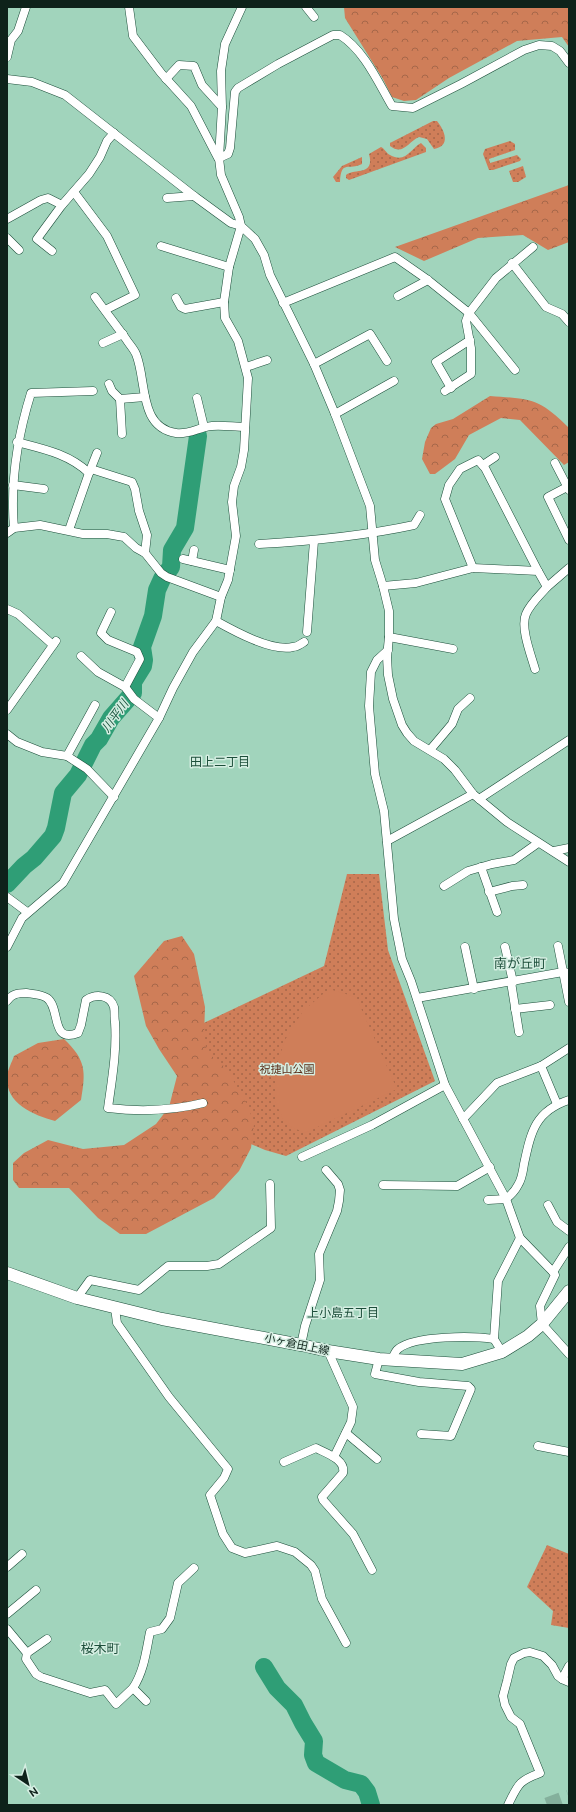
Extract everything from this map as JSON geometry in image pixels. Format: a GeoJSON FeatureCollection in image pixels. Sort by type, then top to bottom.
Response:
{"type":"FeatureCollection","features":[{"type":"Feature","properties":{"kind":"main road","name":"小ヶ倉田上線"},"geometry":{"type":"LineString","coordinates":[[7,1273],[77,1298],[162,1319],[301,1344],[328,1351],[379,1359],[462,1364],[502,1352],[542,1324],[569,1291]]}},
{"type":"Feature","properties":{"kind":"street"},"geometry":{"type":"LineString","coordinates":[[7,57],[11,40],[18,31],[26,7]]}},
{"type":"Feature","properties":{"kind":"street"},"geometry":{"type":"LineString","coordinates":[[129,7],[133,36],[166,79],[191,106],[219,158]]}},
{"type":"Feature","properties":{"kind":"street"},"geometry":{"type":"LineString","coordinates":[[7,947],[19,923],[27,912],[63,883],[114,797],[159,718],[173,688],[193,652],[216,621],[221,597],[230,570],[236,536],[232,502],[234,486],[241,467],[244,450],[248,378],[238,341],[225,318],[224,302],[229,267],[241,226],[239,217],[221,175],[219,158],[222,107],[222,71],[225,44],[242,7]]}},
{"type":"Feature","properties":{"kind":"street"},"geometry":{"type":"LineString","coordinates":[[306,7],[314,17]]}},
{"type":"Feature","properties":{"kind":"street"},"geometry":{"type":"LineString","coordinates":[[219,158],[228,154],[230,148],[235,92],[238,88],[278,64],[333,35],[340,35],[353,46],[364,60],[392,106],[413,108],[538,44],[552,46],[560,51],[569,63]]}},
{"type":"Feature","properties":{"kind":"street"},"geometry":{"type":"LineString","coordinates":[[166,79],[178,65],[194,66],[202,85],[222,107]]}},
{"type":"Feature","properties":{"kind":"street"},"geometry":{"type":"LineString","coordinates":[[7,79],[32,82],[65,95],[194,196],[231,223],[241,226],[250,233],[260,246],[270,275],[314,364],[370,506],[375,560],[389,611],[388,675],[393,698],[402,725],[414,741],[444,759],[476,796],[507,822],[569,862]]}},
{"type":"Feature","properties":{"kind":"street"},"geometry":{"type":"LineString","coordinates":[[52,251],[38,239],[62,205],[74,192],[100,157],[107,142],[114,133]]}},
{"type":"Feature","properties":{"kind":"street"},"geometry":{"type":"LineString","coordinates":[[74,192],[107,236],[135,295],[105,310]]}},
{"type":"Feature","properties":{"kind":"street"},"geometry":{"type":"LineString","coordinates":[[167,198],[194,196]]}},
{"type":"Feature","properties":{"kind":"street"},"geometry":{"type":"LineString","coordinates":[[7,219],[41,200],[48,198],[62,205]]}},
{"type":"Feature","properties":{"kind":"street"},"geometry":{"type":"LineString","coordinates":[[7,238],[19,250]]}},
{"type":"Feature","properties":{"kind":"street"},"geometry":{"type":"LineString","coordinates":[[160,246],[229,267]]}},
{"type":"Feature","properties":{"kind":"street"},"geometry":{"type":"LineString","coordinates":[[470,340],[436,362],[448,390],[472,374],[470,340],[466,321],[469,313],[496,278],[533,247]]}},
{"type":"Feature","properties":{"kind":"street"},"geometry":{"type":"LineString","coordinates":[[284,303],[395,257],[428,280],[469,313],[515,370]]}},
{"type":"Feature","properties":{"kind":"street"},"geometry":{"type":"LineString","coordinates":[[512,264],[546,307],[562,314],[569,322]]}},
{"type":"Feature","properties":{"kind":"street"},"geometry":{"type":"LineString","coordinates":[[398,296],[428,280]]}},
{"type":"Feature","properties":{"kind":"street"},"geometry":{"type":"LineString","coordinates":[[95,297],[136,353],[142,372],[145,397],[149,413],[157,423],[167,430],[176,433],[190,433],[204,427],[245,427]]}},
{"type":"Feature","properties":{"kind":"street"},"geometry":{"type":"LineString","coordinates":[[176,298],[181,307],[185,309],[224,302]]}},
{"type":"Feature","properties":{"kind":"street"},"geometry":{"type":"LineString","coordinates":[[103,343],[123,334]]}},
{"type":"Feature","properties":{"kind":"street"},"geometry":{"type":"LineString","coordinates":[[314,364],[370,334],[387,361]]}},
{"type":"Feature","properties":{"kind":"street"},"geometry":{"type":"LineString","coordinates":[[246,367],[268,360]]}},
{"type":"Feature","properties":{"kind":"street"},"geometry":{"type":"LineString","coordinates":[[335,414],[394,381]]}},
{"type":"Feature","properties":{"kind":"street"},"geometry":{"type":"LineString","coordinates":[[109,384],[112,391],[120,400],[122,434]]}},
{"type":"Feature","properties":{"kind":"street"},"geometry":{"type":"LineString","coordinates":[[14,528],[13,485],[18,442],[31,393],[93,391]]}},
{"type":"Feature","properties":{"kind":"street"},"geometry":{"type":"LineString","coordinates":[[120,400],[145,397]]}},
{"type":"Feature","properties":{"kind":"street"},"geometry":{"type":"LineString","coordinates":[[197,398],[204,427]]}},
{"type":"Feature","properties":{"kind":"street"},"geometry":{"type":"LineString","coordinates":[[18,442],[57,452],[90,471],[132,482],[147,535],[145,553]]}},
{"type":"Feature","properties":{"kind":"street"},"geometry":{"type":"LineString","coordinates":[[69,530],[97,453]]}},
{"type":"Feature","properties":{"kind":"street"},"geometry":{"type":"LineString","coordinates":[[483,466],[495,457]]}},
{"type":"Feature","properties":{"kind":"street"},"geometry":{"type":"LineString","coordinates":[[473,568],[445,499],[449,485],[460,469],[478,460],[483,466],[547,587]]}},
{"type":"Feature","properties":{"kind":"street"},"geometry":{"type":"LineString","coordinates":[[555,463],[568,488],[548,497],[569,540]]}},
{"type":"Feature","properties":{"kind":"street"},"geometry":{"type":"LineString","coordinates":[[13,485],[44,489]]}},
{"type":"Feature","properties":{"kind":"street"},"geometry":{"type":"LineString","coordinates":[[259,544],[314,541],[372,534],[414,525],[420,515]]}},
{"type":"Feature","properties":{"kind":"street"},"geometry":{"type":"LineString","coordinates":[[7,533],[14,528],[40,525],[83,534],[107,534],[124,537],[136,548],[145,553],[164,575],[221,597]]}},
{"type":"Feature","properties":{"kind":"street"},"geometry":{"type":"LineString","coordinates":[[307,632],[314,541]]}},
{"type":"Feature","properties":{"kind":"street"},"geometry":{"type":"LineString","coordinates":[[192,561],[194,550]]}},
{"type":"Feature","properties":{"kind":"street"},"geometry":{"type":"LineString","coordinates":[[183,559],[230,570]]}},
{"type":"Feature","properties":{"kind":"street"},"geometry":{"type":"LineString","coordinates":[[383,586],[416,583],[473,568],[538,571]]}},
{"type":"Feature","properties":{"kind":"street"},"geometry":{"type":"LineString","coordinates":[[535,669],[524,627],[526,613],[547,587],[569,568]]}},
{"type":"Feature","properties":{"kind":"street"},"geometry":{"type":"LineString","coordinates":[[7,609],[18,614],[54,643],[7,710]]}},
{"type":"Feature","properties":{"kind":"street"},"geometry":{"type":"LineString","coordinates":[[110,612],[101,633],[108,640],[137,652],[140,659],[129,693]]}},
{"type":"Feature","properties":{"kind":"street"},"geometry":{"type":"LineString","coordinates":[[216,621],[244,636],[266,644],[292,648],[304,642]]}},
{"type":"Feature","properties":{"kind":"street"},"geometry":{"type":"LineString","coordinates":[[389,637],[453,649]]}},
{"type":"Feature","properties":{"kind":"street"},"geometry":{"type":"LineString","coordinates":[[388,650],[377,660],[371,672],[369,706],[375,774],[384,811],[391,896],[397,941],[445,1086],[506,1199],[520,1238],[555,1275],[540,1306],[542,1324],[569,1354]]}},
{"type":"Feature","properties":{"kind":"street"},"geometry":{"type":"LineString","coordinates":[[81,656],[98,672],[129,693],[159,718]]}},
{"type":"Feature","properties":{"kind":"street"},"geometry":{"type":"LineString","coordinates":[[430,750],[452,724],[458,709],[470,698]]}},
{"type":"Feature","properties":{"kind":"street"},"geometry":{"type":"LineString","coordinates":[[67,756],[95,706]]}},
{"type":"Feature","properties":{"kind":"street"},"geometry":{"type":"LineString","coordinates":[[7,734],[17,742],[42,752],[67,756],[79,763],[87,769],[114,797]]}},
{"type":"Feature","properties":{"kind":"street"},"geometry":{"type":"LineString","coordinates":[[387,840],[476,796],[569,740]]}},
{"type":"Feature","properties":{"kind":"street"},"geometry":{"type":"LineString","coordinates":[[444,886],[468,871],[514,860],[538,843]]}},
{"type":"Feature","properties":{"kind":"street"},"geometry":{"type":"LineString","coordinates":[[554,851],[569,848]]}},
{"type":"Feature","properties":{"kind":"street"},"geometry":{"type":"LineString","coordinates":[[481,867],[497,912]]}},
{"type":"Feature","properties":{"kind":"street"},"geometry":{"type":"LineString","coordinates":[[489,892],[512,886],[523,886]]}},
{"type":"Feature","properties":{"kind":"street"},"geometry":{"type":"LineString","coordinates":[[7,897],[27,912]]}},
{"type":"Feature","properties":{"kind":"street"},"geometry":{"type":"LineString","coordinates":[[558,946],[566,973],[569,1002]]}},
{"type":"Feature","properties":{"kind":"street"},"geometry":{"type":"LineString","coordinates":[[465,947],[474,989]]}},
{"type":"Feature","properties":{"kind":"street"},"geometry":{"type":"LineString","coordinates":[[505,947],[512,982],[519,1032]]}},
{"type":"Feature","properties":{"kind":"street"},"geometry":{"type":"LineString","coordinates":[[417,998],[566,973]]}},
{"type":"Feature","properties":{"kind":"street"},"geometry":{"type":"LineString","coordinates":[[7,1001],[11,996],[16,994],[34,994],[44,996],[50,1001],[59,1030],[64,1035],[72,1036],[78,1033],[86,1000],[95,996],[103,996],[109,1000],[114,1007],[116,1042],[108,1108],[134,1111],[180,1109],[203,1103]]}},
{"type":"Feature","properties":{"kind":"street"},"geometry":{"type":"LineString","coordinates":[[515,1009],[550,1005]]}},
{"type":"Feature","properties":{"kind":"street"},"geometry":{"type":"LineString","coordinates":[[463,1119],[497,1083],[541,1066],[569,1048]]}},
{"type":"Feature","properties":{"kind":"street"},"geometry":{"type":"LineString","coordinates":[[541,1066],[557,1104]]}},
{"type":"Feature","properties":{"kind":"street"},"geometry":{"type":"LineString","coordinates":[[302,1157],[372,1125],[445,1086]]}},
{"type":"Feature","properties":{"kind":"street"},"geometry":{"type":"LineString","coordinates":[[488,1200],[506,1199],[520,1183],[533,1128],[540,1117],[557,1104],[569,1100]]}},
{"type":"Feature","properties":{"kind":"street"},"geometry":{"type":"LineString","coordinates":[[383,1185],[457,1186],[490,1167]]}},
{"type":"Feature","properties":{"kind":"street"},"geometry":{"type":"LineString","coordinates":[[301,1344],[305,1326],[320,1280],[319,1254],[337,1211],[339,1201],[340,1190],[338,1184],[326,1170]]}},
{"type":"Feature","properties":{"kind":"street"},"geometry":{"type":"LineString","coordinates":[[77,1298],[90,1280],[139,1290],[168,1266],[207,1266],[219,1264],[271,1228],[270,1184]]}},
{"type":"Feature","properties":{"kind":"street"},"geometry":{"type":"LineString","coordinates":[[548,1206],[557,1222],[569,1230]]}},
{"type":"Feature","properties":{"kind":"street"},"geometry":{"type":"LineString","coordinates":[[502,1352],[494,1339],[498,1281],[520,1238]]}},
{"type":"Feature","properties":{"kind":"street"},"geometry":{"type":"LineString","coordinates":[[553,1272],[569,1247]]}},
{"type":"Feature","properties":{"kind":"street"},"geometry":{"type":"LineString","coordinates":[[115,1308],[117,1323],[169,1397],[228,1469],[224,1478],[210,1495],[223,1534],[232,1548],[245,1553],[277,1546],[302,1556],[315,1571],[322,1599],[346,1643]]}},
{"type":"Feature","properties":{"kind":"street"},"geometry":{"type":"LineString","coordinates":[[392,1359],[398,1349],[410,1343],[437,1338],[476,1336],[494,1339]]}},
{"type":"Feature","properties":{"kind":"street"},"geometry":{"type":"LineString","coordinates":[[328,1351],[353,1407],[353,1414],[346,1433],[334,1457]]}},
{"type":"Feature","properties":{"kind":"street"},"geometry":{"type":"LineString","coordinates":[[379,1359],[375,1374],[419,1382],[468,1386],[471,1389],[451,1436],[421,1434]]}},
{"type":"Feature","properties":{"kind":"street"},"geometry":{"type":"LineString","coordinates":[[346,1433],[377,1459]]}},
{"type":"Feature","properties":{"kind":"street"},"geometry":{"type":"LineString","coordinates":[[538,1446],[569,1452]]}},
{"type":"Feature","properties":{"kind":"street"},"geometry":{"type":"LineString","coordinates":[[284,1462],[316,1448],[341,1462],[344,1469],[343,1473],[322,1497],[353,1534],[372,1570]]}},
{"type":"Feature","properties":{"kind":"street"},"geometry":{"type":"LineString","coordinates":[[7,1567],[22,1554]]}},
{"type":"Feature","properties":{"kind":"street"},"geometry":{"type":"LineString","coordinates":[[47,1639],[27,1653],[26,1659],[36,1674],[90,1693],[106,1690],[116,1704],[133,1688],[140,1676],[150,1632],[162,1629],[170,1618],[178,1583],[194,1568]]}},
{"type":"Feature","properties":{"kind":"street"},"geometry":{"type":"LineString","coordinates":[[7,1614],[36,1590]]}},
{"type":"Feature","properties":{"kind":"street"},"geometry":{"type":"LineString","coordinates":[[7,1629],[27,1653]]}},
{"type":"Feature","properties":{"kind":"street"},"geometry":{"type":"LineString","coordinates":[[508,1805],[520,1782],[540,1773],[520,1724],[512,1717],[503,1696],[511,1664],[518,1655],[530,1652],[535,1653],[543,1656],[552,1665],[558,1676],[566,1681],[569,1666]]}},
{"type":"Feature","properties":{"kind":"street"},"geometry":{"type":"LineString","coordinates":[[133,1688],[146,1701]]}},
{"type":"Feature","properties":{"kind":"green space"},"geometry":{"type":"Polygon","coordinates":[[[344,7],[569,7],[569,47],[562,37],[517,41],[449,78],[416,100],[404,101],[392,97],[383,79],[345,18],[344,7]]]}},
{"type":"Feature","properties":{"kind":"green space"},"geometry":{"type":"Polygon","coordinates":[[[433,121],[437,121],[444,133],[445,141],[443,145],[434,149],[427,139],[419,137],[402,149],[398,150],[390,146],[390,143],[433,121]]]}},
{"type":"Feature","properties":{"kind":"green space"},"geometry":{"type":"Polygon","coordinates":[[[510,141],[515,144],[515,150],[489,159],[490,163],[517,155],[521,159],[520,161],[489,170],[483,154],[485,149],[510,141]]]}},
{"type":"Feature","properties":{"kind":"green space"},"geometry":{"type":"Polygon","coordinates":[[[421,143],[426,148],[426,152],[349,180],[346,178],[346,175],[350,173],[367,168],[370,161],[369,154],[381,147],[390,155],[400,158],[408,154],[421,143]]]}},
{"type":"Feature","properties":{"kind":"green space"},"geometry":{"type":"Polygon","coordinates":[[[362,157],[362,164],[344,168],[342,170],[340,182],[336,182],[333,177],[342,166],[362,157]]]}},
{"type":"Feature","properties":{"kind":"green space"},"geometry":{"type":"Polygon","coordinates":[[[523,166],[526,177],[518,182],[513,182],[509,171],[523,166]]]}},
{"type":"Feature","properties":{"kind":"green space"},"geometry":{"type":"Polygon","coordinates":[[[569,185],[569,242],[548,250],[523,235],[478,238],[424,261],[395,247],[569,185]]]}},
{"type":"Feature","properties":{"kind":"green space"},"geometry":{"type":"Polygon","coordinates":[[[490,396],[515,398],[534,402],[542,405],[559,418],[569,428],[569,462],[564,465],[520,420],[501,418],[469,435],[455,459],[435,474],[430,474],[422,459],[425,442],[431,428],[436,424],[453,419],[490,396]]]}},
{"type":"Feature","properties":{"kind":"green space","name":"祝捷山公園"},"geometry":{"type":"Polygon","coordinates":[[[347,874],[379,874],[388,950],[435,1081],[286,1156],[265,1150],[225,1133],[189,1030],[324,966],[347,874]]]}},
{"type":"Feature","properties":{"kind":"green space"},"geometry":{"type":"Polygon","coordinates":[[[182,936],[194,954],[205,1007],[204,1036],[207,1052],[226,1068],[248,1106],[254,1124],[251,1148],[239,1171],[214,1198],[146,1234],[120,1234],[98,1218],[69,1188],[19,1188],[13,1180],[13,1163],[24,1153],[48,1140],[83,1149],[124,1145],[156,1124],[169,1107],[177,1076],[146,1026],[134,976],[164,941],[182,936]]]}},
{"type":"Feature","properties":{"kind":"green space"},"geometry":{"type":"Polygon","coordinates":[[[329,989],[356,997],[397,1089],[305,1133],[285,1124],[275,1101],[275,1071],[285,1040],[303,1011],[329,989]]]}},
{"type":"Feature","properties":{"kind":"green space"},"geometry":{"type":"Polygon","coordinates":[[[64,1039],[77,1053],[83,1066],[84,1081],[81,1100],[55,1121],[30,1112],[22,1107],[11,1094],[7,1076],[14,1056],[38,1043],[64,1039]]]}},
{"type":"Feature","properties":{"kind":"green space"},"geometry":{"type":"Polygon","coordinates":[[[547,1545],[569,1554],[569,1628],[551,1625],[553,1611],[527,1587],[547,1545]]]}},
{"type":"Feature","properties":{"kind":"waterway","name":"川平川"},"geometry":{"type":"LineString","coordinates":[[7,884],[34,858],[53,836],[63,793],[78,775],[93,745],[99,739],[111,718],[133,693],[133,682],[143,666],[144,660],[142,647],[153,616],[157,590],[162,579],[171,567],[172,550],[185,528],[198,436]]}},
{"type":"Feature","properties":{"kind":"waterway"},"geometry":{"type":"LineString","coordinates":[[264,1667],[277,1688],[294,1705],[314,1741],[313,1755],[316,1763],[345,1780],[361,1784],[367,1792],[371,1805]]}},
{"type":"Feature","properties":{"kind":"tunnel"},"geometry":{"type":"LineString","coordinates":[[547,1805],[569,1797]]}},
{"type":"Feature","properties":{"kind":"district","name":"田上二丁目"},"geometry":{"type":"Point","coordinates":[220,762]}},
{"type":"Feature","properties":{"kind":"district","name":"南が丘町"},"geometry":{"type":"Point","coordinates":[520,963]}},
{"type":"Feature","properties":{"kind":"district","name":"上小島五丁目"},"geometry":{"type":"Point","coordinates":[343,1313]}},
{"type":"Feature","properties":{"kind":"district","name":"桜木町"},"geometry":{"type":"Point","coordinates":[100,1648]}}]}
